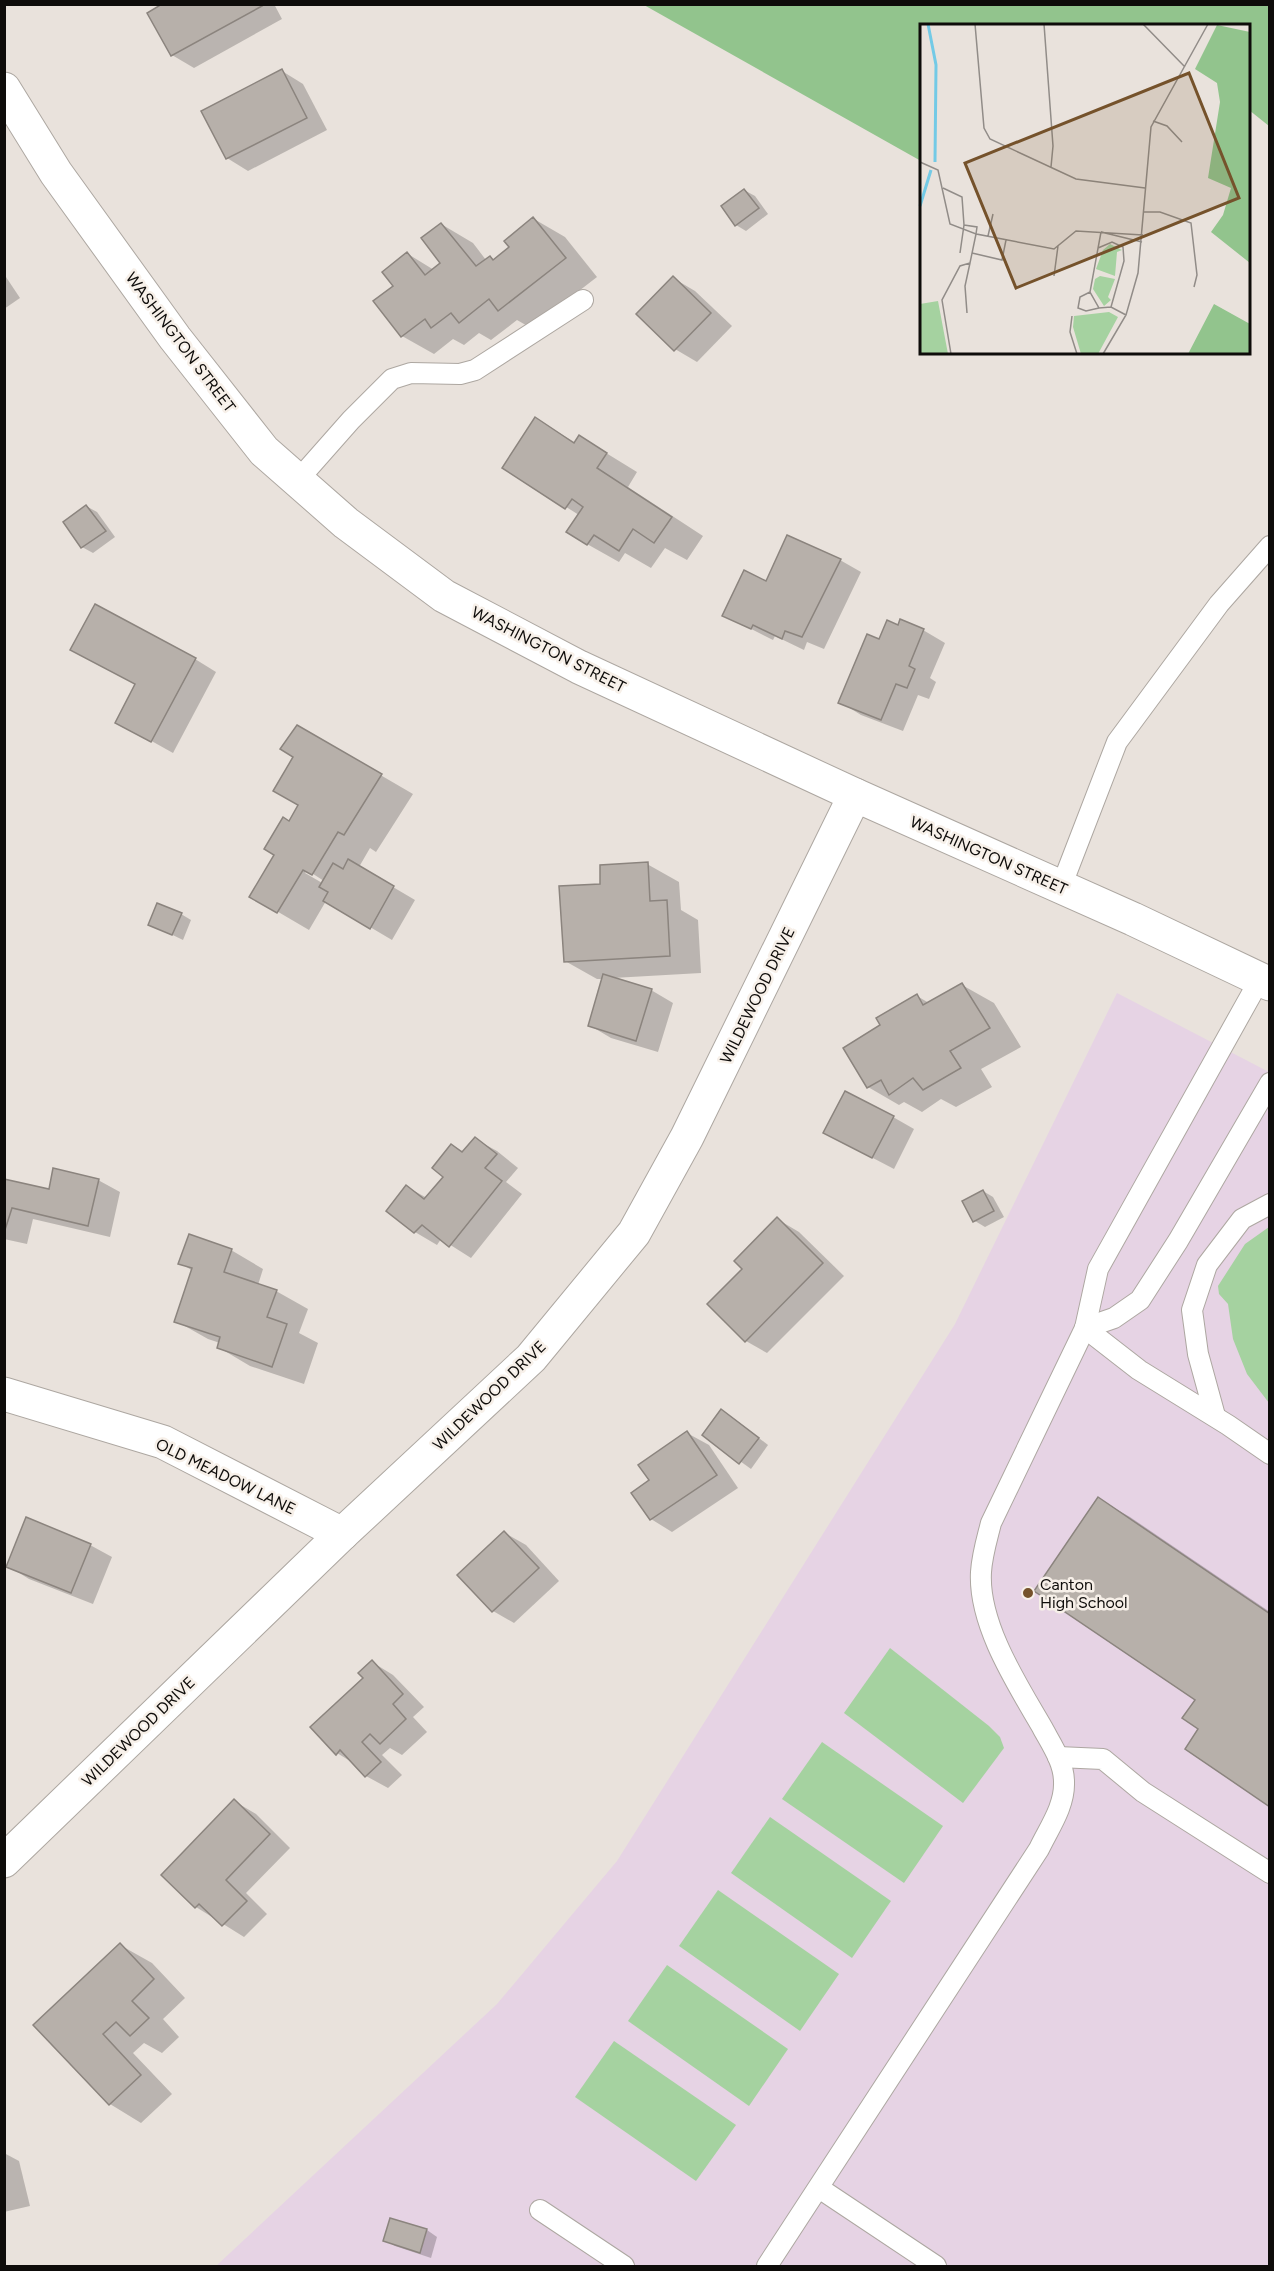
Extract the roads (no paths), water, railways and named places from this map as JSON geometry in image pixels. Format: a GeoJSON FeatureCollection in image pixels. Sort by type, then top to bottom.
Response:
{"type":"FeatureCollection","features":[{"type":"Feature","properties":{"kind":"street","name":"WASHINGTON STREET"},"geometry":{"type":"LineString","coordinates":[[4,89],[56,173],[175,338],[264,451],[346,523],[444,596],[579,667],[1265,981]]}},
{"type":"Feature","properties":{"kind":"street","name":"WILDEWOOD DRIVE"},"geometry":{"type":"LineString","coordinates":[[4,1861],[342,1534],[531,1358],[634,1233],[687,1137],[855,795]]}},
{"type":"Feature","properties":{"kind":"street","name":"OLD MEADOW LANE"},"geometry":{"type":"LineString","coordinates":[[4,1394],[163,1442],[342,1534]]}},
{"type":"Feature","properties":{"kind":"lane"},"geometry":{"type":"LineString","coordinates":[[297,480],[392,379],[411,373],[460,374],[475,370],[583,300]]}},
{"type":"Feature","properties":{"kind":"lane"},"geometry":{"type":"LineString","coordinates":[[1061,887],[1117,742],[1220,604],[1269,546]]}},
{"type":"Feature","properties":{"kind":"lane"},"geometry":{"type":"LineString","coordinates":[[767,2266],[1039,1849],[1063,1800],[1064,1779],[1058,1757],[1007,1666],[987,1618],[981,1574],[991,1523],[1085,1328],[1098,1269],[1265,981]]}},
{"type":"Feature","properties":{"kind":"lane"},"geometry":{"type":"LineString","coordinates":[[1085,1328],[1114,1318],[1140,1300],[1178,1241],[1269,1083]]}},
{"type":"Feature","properties":{"kind":"lane"},"geometry":{"type":"LineString","coordinates":[[1215,1416],[1198,1354],[1191,1310],[1207,1265],[1242,1219],[1269,1204]]}},
{"type":"Feature","properties":{"kind":"lane"},"geometry":{"type":"LineString","coordinates":[[1085,1328],[1139,1370],[1215,1416],[1269,1454]]}},
{"type":"Feature","properties":{"kind":"lane"},"geometry":{"type":"LineString","coordinates":[[1058,1757],[1103,1759],[1143,1792],[1269,1873]]}},
{"type":"Feature","properties":{"kind":"lane"},"geometry":{"type":"LineString","coordinates":[[819,2188],[936,2266]]}},
{"type":"Feature","properties":{"kind":"lane"},"geometry":{"type":"LineString","coordinates":[[540,2210],[624,2266]]}},
{"type":"Feature","properties":{"kind":"place","name":"Canton High School"},"geometry":{"type":"Point","coordinates":[1028,1593]}}]}
